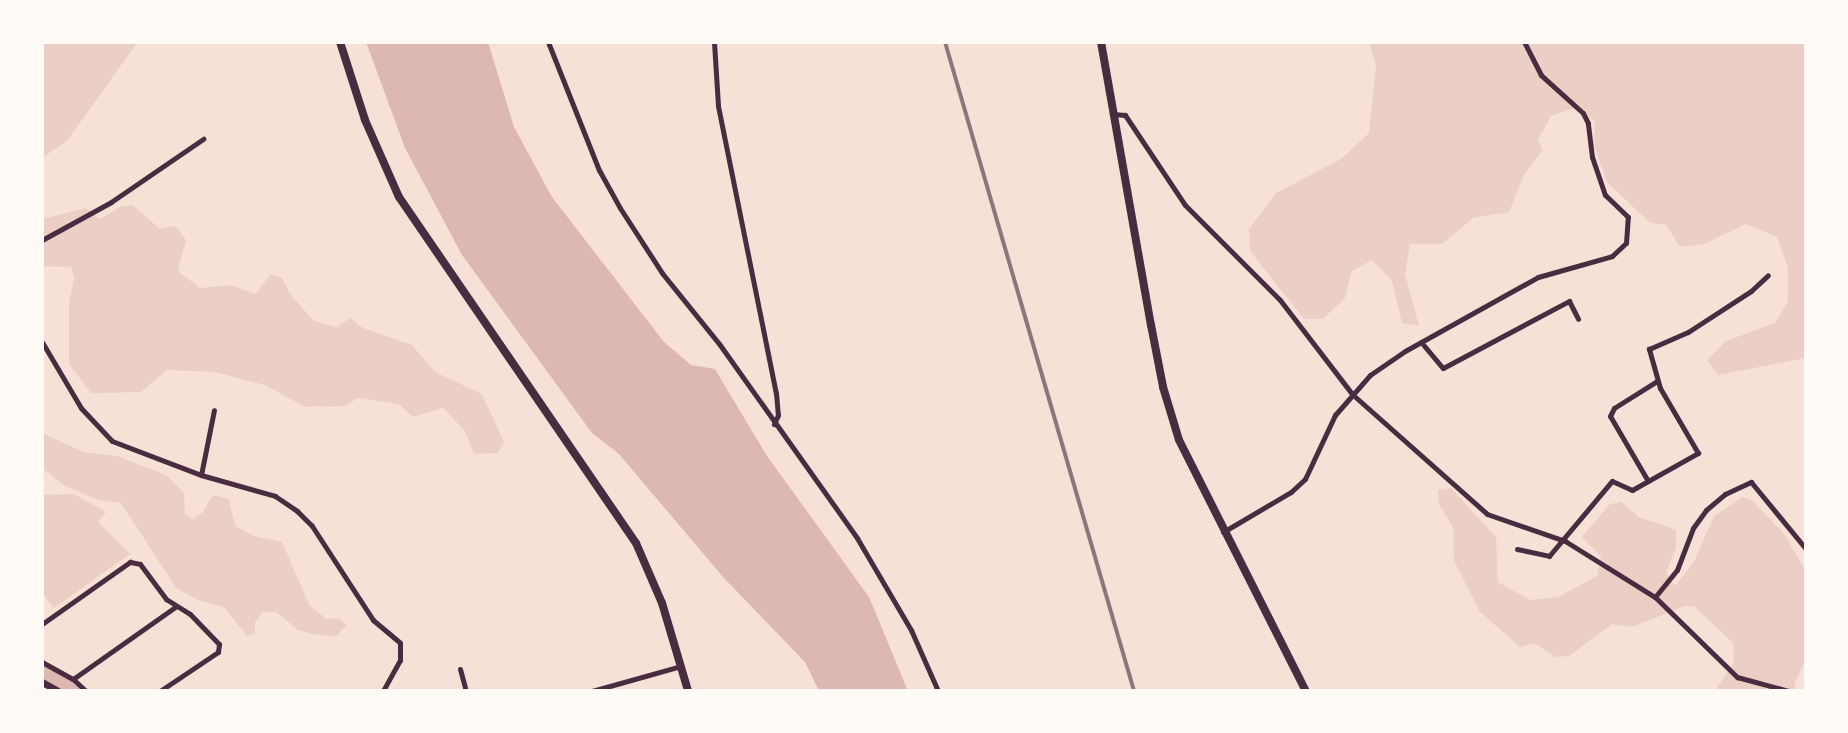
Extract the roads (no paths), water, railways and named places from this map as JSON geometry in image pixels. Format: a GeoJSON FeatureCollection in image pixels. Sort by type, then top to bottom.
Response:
{"type":"FeatureCollection","features":[{"type":"Feature","properties":{"kind":"main road"},"geometry":{"type":"LineString","coordinates":[[340,42],[365,120],[399,197],[636,543],[662,603],[688,691]]}},
{"type":"Feature","properties":{"kind":"main road"},"geometry":{"type":"LineString","coordinates":[[1101,42],[1163,387],[1179,440],[1223,532],[1306,691]]}},
{"type":"Feature","properties":{"kind":"street"},"geometry":{"type":"LineString","coordinates":[[548,42],[599,170],[620,208],[662,273],[720,345],[857,538],[911,630],[938,691]]}},
{"type":"Feature","properties":{"kind":"street"},"geometry":{"type":"LineString","coordinates":[[714,42],[718,106],[776,393],[778,415],[774,424]]}},
{"type":"Feature","properties":{"kind":"street"},"geometry":{"type":"LineString","coordinates":[[1223,532],[1291,492],[1305,478],[1335,415],[1370,375],[1421,342],[1538,277],[1611,256],[1626,243],[1628,217],[1605,195],[1592,157],[1588,123],[1583,113],[1541,75],[1524,42]]}},
{"type":"Feature","properties":{"kind":"street"},"geometry":{"type":"LineString","coordinates":[[1113,114],[1125,115],[1185,205],[1280,300],[1352,394],[1487,514],[1565,541],[1655,597],[1737,676],[1789,691]]}},
{"type":"Feature","properties":{"kind":"street"},"geometry":{"type":"LineString","coordinates":[[42,240],[111,202],[202,139]]}},
{"type":"Feature","properties":{"kind":"street"},"geometry":{"type":"LineString","coordinates":[[1517,549],[1549,556],[1565,541],[1612,481],[1632,490],[1698,453],[1657,381],[1649,349],[1653,345],[1688,332],[1751,291],[1768,275]]}},
{"type":"Feature","properties":{"kind":"street"},"geometry":{"type":"LineString","coordinates":[[1421,342],[1443,368],[1569,301],[1578,319]]}},
{"type":"Feature","properties":{"kind":"street"},"geometry":{"type":"LineString","coordinates":[[42,342],[81,408],[99,431],[112,441],[201,475],[275,496],[312,526],[373,620],[400,644],[400,660],[383,691]]}},
{"type":"Feature","properties":{"kind":"street"},"geometry":{"type":"LineString","coordinates":[[1648,481],[1610,416],[1614,408],[1657,381]]}},
{"type":"Feature","properties":{"kind":"street"},"geometry":{"type":"LineString","coordinates":[[201,475],[214,410]]}},
{"type":"Feature","properties":{"kind":"street"},"geometry":{"type":"LineString","coordinates":[[1655,597],[1677,570],[1693,528],[1706,510],[1725,494],[1751,482],[1806,549]]}},
{"type":"Feature","properties":{"kind":"street"},"geometry":{"type":"LineString","coordinates":[[42,624],[130,562],[140,564],[175,607],[190,614],[219,644],[218,652],[160,691]]}},
{"type":"Feature","properties":{"kind":"street"},"geometry":{"type":"LineString","coordinates":[[73,679],[175,607]]}},
{"type":"Feature","properties":{"kind":"street"},"geometry":{"type":"LineString","coordinates":[[42,662],[73,679],[86,691]]}},
{"type":"Feature","properties":{"kind":"street"},"geometry":{"type":"LineString","coordinates":[[592,691],[681,666]]}},
{"type":"Feature","properties":{"kind":"street"},"geometry":{"type":"LineString","coordinates":[[460,669],[466,691]]}},
{"type":"Feature","properties":{"kind":"street"},"geometry":{"type":"LineString","coordinates":[[42,682],[58,691]]}},
{"type":"Feature","properties":{"kind":"waterway"},"geometry":{"type":"LineString","coordinates":[[42,673],[73,691]]}},
{"type":"Feature","properties":{"kind":"railway"},"geometry":{"type":"LineString","coordinates":[[945,42],[1134,691]]}}]}
